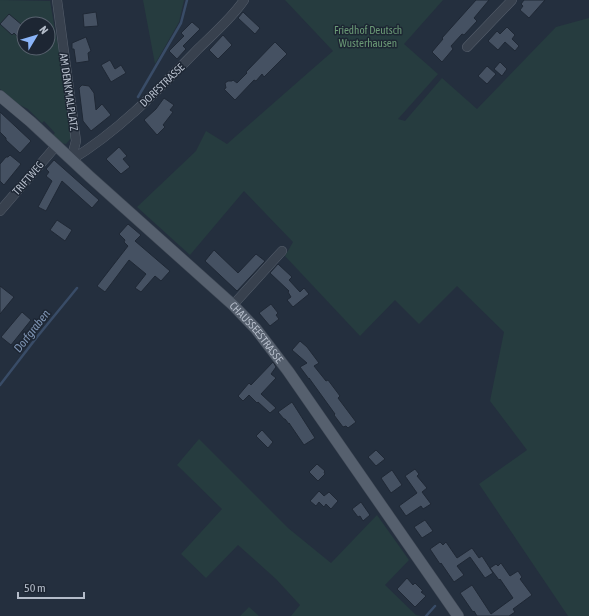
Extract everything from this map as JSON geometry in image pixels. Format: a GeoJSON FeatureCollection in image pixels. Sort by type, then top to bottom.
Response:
{"type":"FeatureCollection","features":[{"type":"Feature","properties":{"kind":"main road","name":"CHAUSSEESTRASSE"},"geometry":{"type":"LineString","coordinates":[[0,96],[31,122],[71,160],[233,305],[256,329],[288,370],[458,616]]}},
{"type":"Feature","properties":{"kind":"street","name":"AM DENKMALPLATZ"},"geometry":{"type":"LineString","coordinates":[[57,0],[76,141],[71,160]]}},
{"type":"Feature","properties":{"kind":"street","name":"DORFSTRASSE"},"geometry":{"type":"LineString","coordinates":[[71,160],[95,144],[147,100],[244,0]]}},
{"type":"Feature","properties":{"kind":"street"},"geometry":{"type":"LineString","coordinates":[[467,48],[512,0]]}},
{"type":"Feature","properties":{"kind":"street","name":"TRIFTWEG"},"geometry":{"type":"LineString","coordinates":[[0,210],[56,146]]}},
{"type":"Feature","properties":{"kind":"street"},"geometry":{"type":"LineString","coordinates":[[233,305],[282,251]]}},
{"type":"Feature","properties":{"kind":"green space"},"geometry":{"type":"Polygon","coordinates":[[[0,0],[50,1],[52,16],[16,16],[16,56],[56,56],[56,36],[60,54],[71,138],[66,144],[61,143],[53,135],[55,133],[44,121],[42,123],[28,109],[18,104],[0,89],[0,0]]]}},
{"type":"Feature","properties":{"kind":"green space"},"geometry":{"type":"Polygon","coordinates":[[[143,0],[184,0],[179,22],[155,64],[143,0]]]}},
{"type":"Feature","properties":{"kind":"green space","name":"Friedhof Deutsch Wusterhausen"},"geometry":{"type":"Polygon","coordinates":[[[285,0],[443,0],[404,44],[438,74],[398,119],[405,121],[442,78],[477,109],[556,27],[589,18],[589,616],[568,616],[479,484],[527,450],[490,401],[504,332],[457,286],[419,324],[395,300],[360,336],[285,256],[293,242],[244,191],[190,255],[137,207],[196,151],[206,131],[227,144],[333,51],[285,0]]]}},
{"type":"Feature","properties":{"kind":"green space"},"geometry":{"type":"Polygon","coordinates":[[[199,439],[288,528],[331,563],[377,515],[409,560],[385,585],[416,615],[421,616],[291,616],[300,605],[276,579],[238,545],[206,578],[181,554],[222,509],[177,465],[199,439]]]}},
{"type":"Feature","properties":{"kind":"green space"},"geometry":{"type":"Polygon","coordinates":[[[249,607],[259,616],[240,616],[249,607]]]}},
{"type":"Feature","properties":{"kind":"building"},"geometry":{"type":"Polygon","coordinates":[[[476,0],[489,0],[474,18],[477,21],[451,46],[453,49],[442,62],[432,52],[443,39],[442,38],[476,0]]]}},
{"type":"Feature","properties":{"kind":"building"},"geometry":{"type":"Polygon","coordinates":[[[524,0],[545,0],[529,18],[520,10],[523,6],[521,4],[524,0]]]}},
{"type":"Feature","properties":{"kind":"building"},"geometry":{"type":"Polygon","coordinates":[[[96,12],[98,26],[84,27],[83,14],[96,12]]]}},
{"type":"Feature","properties":{"kind":"building"},"geometry":{"type":"Polygon","coordinates":[[[243,12],[260,28],[255,34],[238,18],[243,12]]]}},
{"type":"Feature","properties":{"kind":"building"},"geometry":{"type":"Polygon","coordinates":[[[9,14],[16,20],[16,35],[14,33],[12,35],[0,24],[9,14]]]}},
{"type":"Feature","properties":{"kind":"building"},"geometry":{"type":"Polygon","coordinates":[[[192,22],[200,29],[183,46],[186,49],[177,59],[169,51],[184,36],[181,33],[192,22]]]}},
{"type":"Feature","properties":{"kind":"building"},"geometry":{"type":"Polygon","coordinates":[[[507,27],[515,35],[512,39],[519,46],[515,51],[505,42],[498,50],[488,41],[497,31],[500,34],[507,27]]]}},
{"type":"Feature","properties":{"kind":"building"},"geometry":{"type":"Polygon","coordinates":[[[223,35],[232,45],[218,59],[209,50],[223,35]]]}},
{"type":"Feature","properties":{"kind":"building"},"geometry":{"type":"Polygon","coordinates":[[[86,37],[91,51],[88,53],[89,61],[76,63],[72,43],[86,37]]]}},
{"type":"Feature","properties":{"kind":"building"},"geometry":{"type":"Polygon","coordinates":[[[275,42],[287,54],[264,77],[262,74],[256,81],[254,80],[235,100],[224,89],[226,88],[225,83],[233,80],[237,83],[275,42]]]}},
{"type":"Feature","properties":{"kind":"building"},"geometry":{"type":"Polygon","coordinates":[[[110,60],[115,69],[121,65],[126,73],[111,82],[101,65],[110,60]]]}},
{"type":"Feature","properties":{"kind":"building"},"geometry":{"type":"Polygon","coordinates":[[[500,62],[507,69],[502,76],[494,69],[500,62]]]}},
{"type":"Feature","properties":{"kind":"building"},"geometry":{"type":"Polygon","coordinates":[[[487,66],[496,74],[487,84],[478,76],[487,66]]]}},
{"type":"Feature","properties":{"kind":"building"},"geometry":{"type":"Polygon","coordinates":[[[82,85],[89,86],[94,93],[96,110],[102,104],[111,115],[91,131],[83,121],[79,88],[82,85]]]}},
{"type":"Feature","properties":{"kind":"building"},"geometry":{"type":"Polygon","coordinates":[[[164,98],[174,105],[170,110],[173,112],[163,125],[165,127],[157,135],[144,120],[156,109],[164,98]]]}},
{"type":"Feature","properties":{"kind":"building"},"geometry":{"type":"Polygon","coordinates":[[[0,112],[31,141],[20,153],[0,132],[0,112]]]}},
{"type":"Feature","properties":{"kind":"building"},"geometry":{"type":"Polygon","coordinates":[[[119,147],[127,156],[123,159],[130,167],[121,174],[106,159],[119,147]]]}},
{"type":"Feature","properties":{"kind":"building"},"geometry":{"type":"Polygon","coordinates":[[[10,155],[21,164],[4,185],[0,181],[0,164],[10,155]]]}},
{"type":"Feature","properties":{"kind":"building"},"geometry":{"type":"Polygon","coordinates":[[[54,160],[99,200],[92,208],[62,181],[46,211],[38,207],[52,181],[46,176],[49,172],[46,169],[54,160]]]}},
{"type":"Feature","properties":{"kind":"building"},"geometry":{"type":"Polygon","coordinates":[[[57,220],[72,230],[65,241],[50,230],[57,220]]]}},
{"type":"Feature","properties":{"kind":"building"},"geometry":{"type":"Polygon","coordinates":[[[128,224],[141,235],[135,241],[170,271],[161,281],[155,276],[141,292],[135,288],[146,274],[129,260],[105,292],[97,286],[128,246],[119,234],[128,224]]]}},
{"type":"Feature","properties":{"kind":"building"},"geometry":{"type":"Polygon","coordinates":[[[214,250],[238,273],[256,254],[265,261],[237,291],[205,261],[214,250]]]}},
{"type":"Feature","properties":{"kind":"building"},"geometry":{"type":"Polygon","coordinates":[[[278,264],[292,277],[289,280],[300,292],[304,288],[309,294],[293,307],[287,300],[291,297],[288,292],[289,291],[270,273],[278,264]]]}},
{"type":"Feature","properties":{"kind":"building"},"geometry":{"type":"Polygon","coordinates":[[[0,286],[14,297],[0,314],[0,286]]]}},
{"type":"Feature","properties":{"kind":"building"},"geometry":{"type":"Polygon","coordinates":[[[271,304],[278,313],[276,315],[279,319],[270,326],[259,313],[271,304]]]}},
{"type":"Feature","properties":{"kind":"building"},"geometry":{"type":"Polygon","coordinates":[[[22,312],[31,320],[11,345],[1,337],[22,312]]]}},
{"type":"Feature","properties":{"kind":"building"},"geometry":{"type":"Polygon","coordinates":[[[300,341],[307,347],[319,363],[314,366],[326,381],[328,380],[340,396],[338,398],[356,422],[348,428],[346,426],[343,427],[300,367],[307,363],[292,350],[300,341]]]}},
{"type":"Feature","properties":{"kind":"building"},"geometry":{"type":"Polygon","coordinates":[[[273,362],[276,367],[271,374],[276,378],[261,394],[276,408],[270,413],[249,395],[243,401],[238,396],[249,383],[251,385],[273,362]]]}},
{"type":"Feature","properties":{"kind":"building"},"geometry":{"type":"Polygon","coordinates":[[[292,402],[315,438],[304,445],[289,423],[278,412],[292,402]]]}},
{"type":"Feature","properties":{"kind":"building"},"geometry":{"type":"Polygon","coordinates":[[[262,430],[273,442],[268,448],[256,436],[262,430]]]}},
{"type":"Feature","properties":{"kind":"building"},"geometry":{"type":"Polygon","coordinates":[[[376,450],[385,459],[376,466],[368,457],[376,450]]]}},
{"type":"Feature","properties":{"kind":"building"},"geometry":{"type":"Polygon","coordinates":[[[317,464],[325,471],[325,474],[318,481],[309,472],[317,464]]]}},
{"type":"Feature","properties":{"kind":"building"},"geometry":{"type":"Polygon","coordinates":[[[415,469],[419,474],[417,476],[427,488],[422,492],[431,504],[423,509],[421,506],[406,516],[399,506],[417,493],[405,476],[415,469]]]}},
{"type":"Feature","properties":{"kind":"building"},"geometry":{"type":"Polygon","coordinates":[[[392,470],[402,485],[391,493],[381,478],[392,470]]]}},
{"type":"Feature","properties":{"kind":"building"},"geometry":{"type":"Polygon","coordinates":[[[319,491],[324,496],[329,492],[338,501],[331,509],[326,504],[324,507],[319,502],[316,506],[310,501],[319,491]]]}},
{"type":"Feature","properties":{"kind":"building"},"geometry":{"type":"Polygon","coordinates":[[[361,502],[370,515],[363,521],[352,509],[361,502]]]}},
{"type":"Feature","properties":{"kind":"building"},"geometry":{"type":"Polygon","coordinates":[[[425,520],[433,531],[422,538],[414,527],[425,520]]]}},
{"type":"Feature","properties":{"kind":"building"},"geometry":{"type":"Polygon","coordinates":[[[440,542],[443,545],[446,542],[457,558],[472,548],[479,558],[482,556],[493,573],[485,578],[470,557],[457,566],[464,575],[454,582],[430,549],[440,542]]]}},
{"type":"Feature","properties":{"kind":"building"},"geometry":{"type":"Polygon","coordinates":[[[501,563],[510,576],[518,571],[522,577],[520,579],[532,595],[513,609],[515,612],[509,616],[477,616],[460,593],[472,585],[491,614],[513,598],[500,579],[499,580],[490,568],[496,564],[498,566],[501,563]]]}},
{"type":"Feature","properties":{"kind":"building"},"geometry":{"type":"Polygon","coordinates":[[[407,578],[413,585],[415,583],[423,591],[421,592],[426,596],[415,607],[397,589],[407,578]]]}},
{"type":"Feature","properties":{"kind":"waterway","name":"Dorfgraben"},"geometry":{"type":"LineString","coordinates":[[138,97],[181,23],[187,0]]}},
{"type":"Feature","properties":{"kind":"waterway","name":"Dorfgraben"},"geometry":{"type":"LineString","coordinates":[[0,385],[77,288]]}},
{"type":"Feature","properties":{"kind":"waterway"},"geometry":{"type":"LineString","coordinates":[[426,616],[435,606]]}}]}
